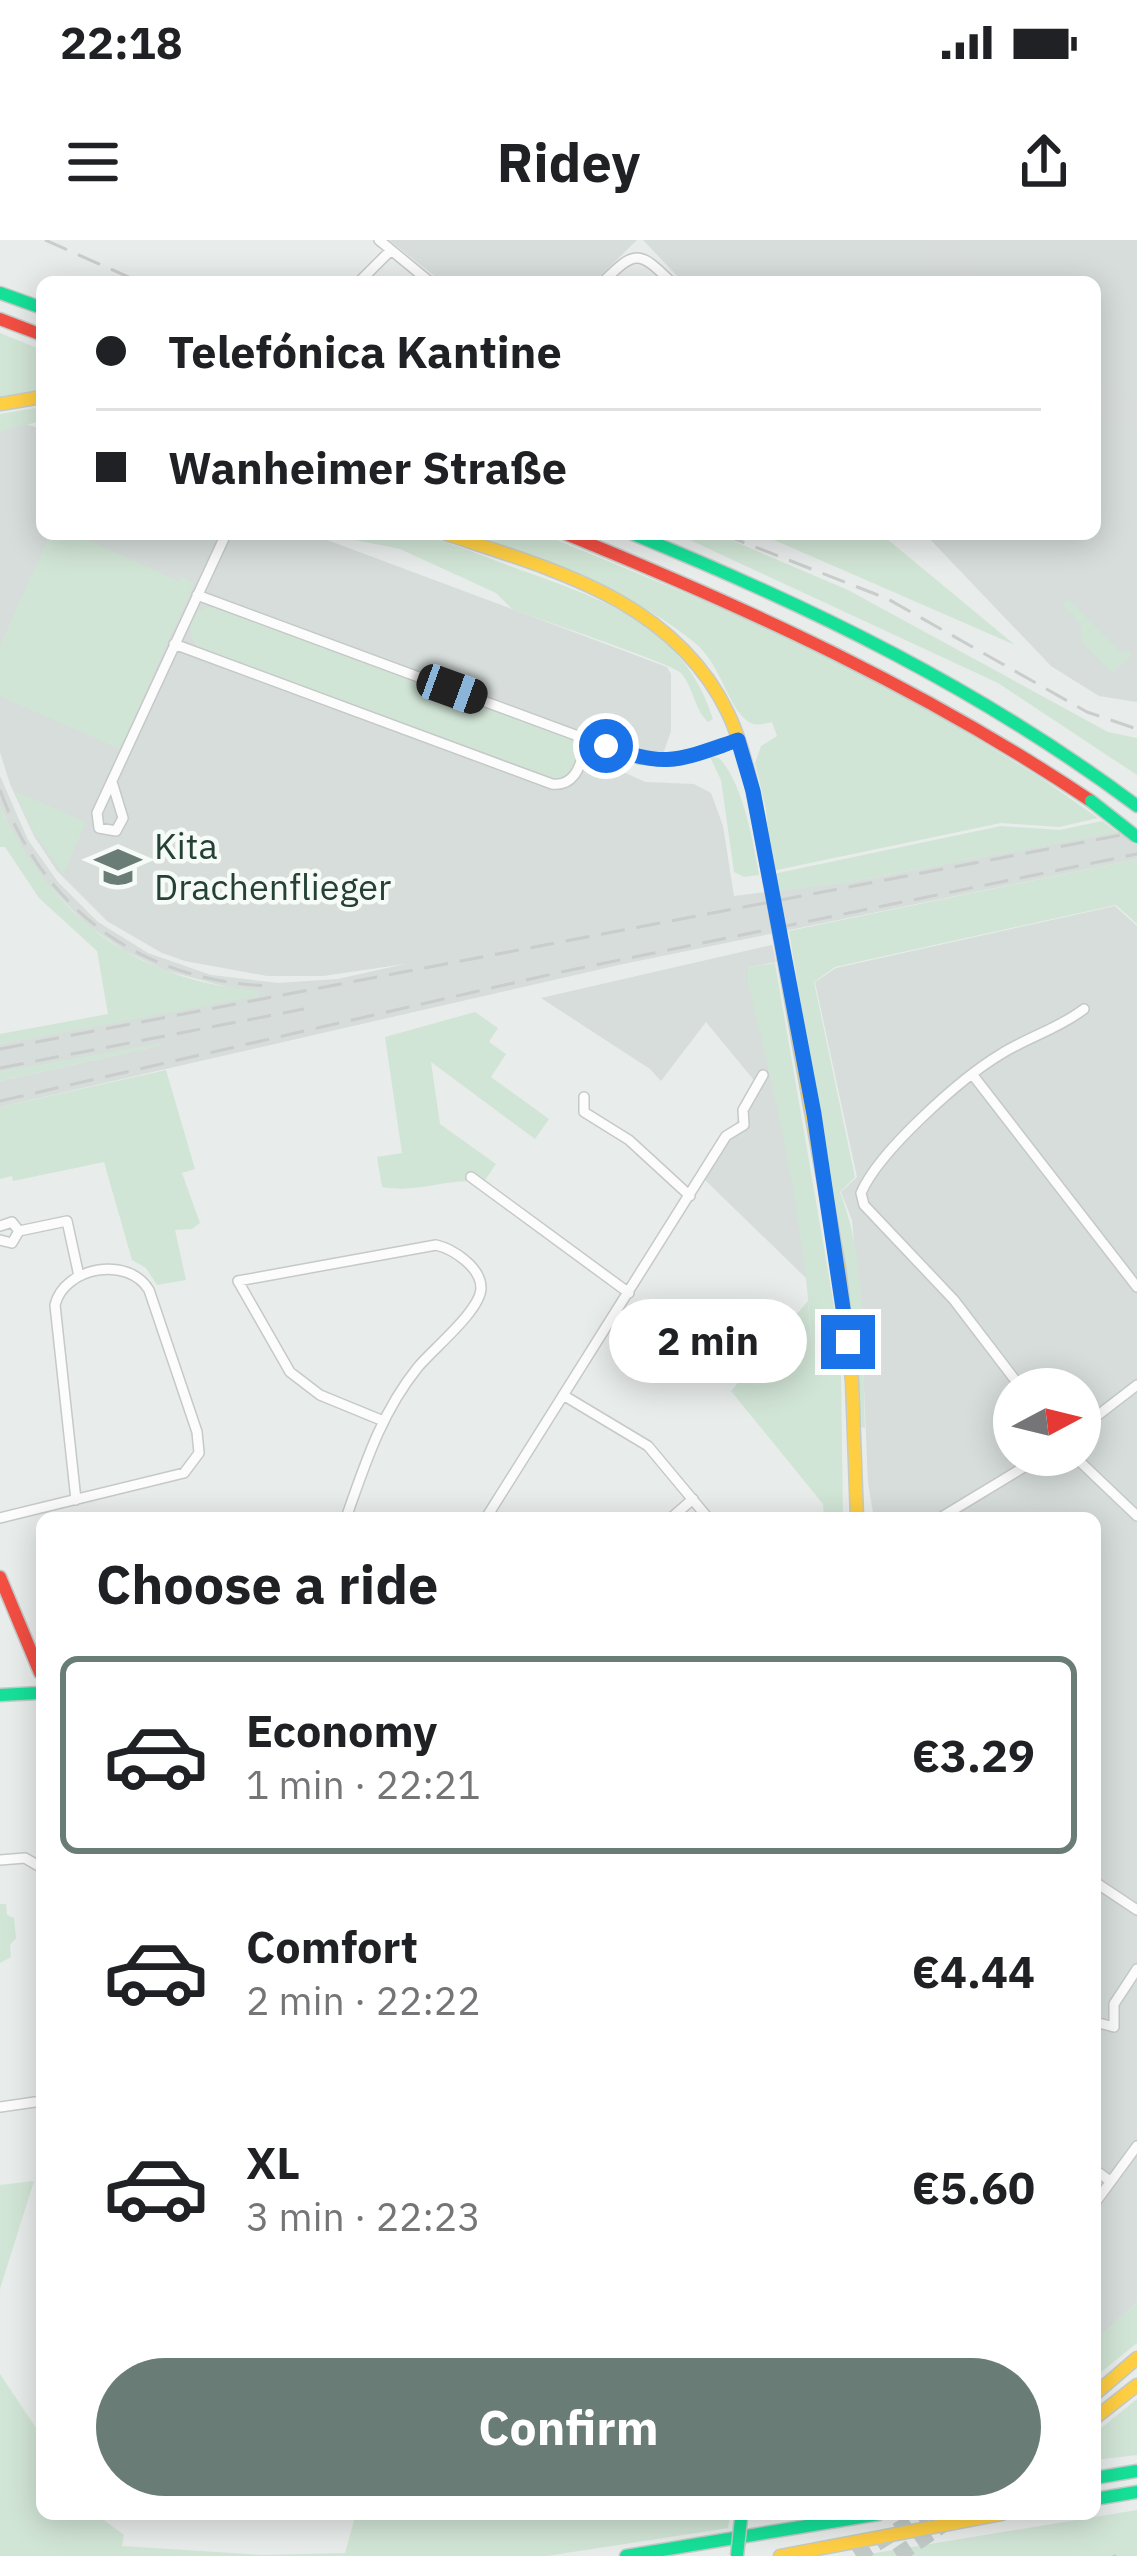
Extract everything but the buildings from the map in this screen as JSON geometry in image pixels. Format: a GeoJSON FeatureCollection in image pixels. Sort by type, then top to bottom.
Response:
{"type":"FeatureCollection","features":[{"type":"Feature","properties":{"kind":"main road"},"geometry":{"type":"LineString","coordinates":[[0,293],[36,306]]}},
{"type":"Feature","properties":{"kind":"main road"},"geometry":{"type":"LineString","coordinates":[[0,319],[36,333]]}},
{"type":"Feature","properties":{"kind":"main road"},"geometry":{"type":"LineString","coordinates":[[0,404],[36,398]]}},
{"type":"Feature","properties":{"kind":"main road"},"geometry":{"type":"LineString","coordinates":[[463,540],[587,583],[650,615],[679,638],[706,672],[738,740],[767,866],[839,1268],[852,1381],[858,1512]]}},
{"type":"Feature","properties":{"kind":"main road"},"geometry":{"type":"LineString","coordinates":[[581,540],[837,649],[1019,750],[1137,836]]}},
{"type":"Feature","properties":{"kind":"main road"},"geometry":{"type":"LineString","coordinates":[[648,540],[744,578],[951,681],[1137,806]]}},
{"type":"Feature","properties":{"kind":"main road"},"geometry":{"type":"LineString","coordinates":[[0,1577],[36,1668]]}},
{"type":"Feature","properties":{"kind":"main road"},"geometry":{"type":"LineString","coordinates":[[0,1695],[19,1691],[36,1678]]}},
{"type":"Feature","properties":{"kind":"main road"},"geometry":{"type":"LineString","coordinates":[[1101,2389],[1137,2358]]}},
{"type":"Feature","properties":{"kind":"main road"},"geometry":{"type":"LineString","coordinates":[[1101,2413],[1137,2385]]}},
{"type":"Feature","properties":{"kind":"main road"},"geometry":{"type":"LineString","coordinates":[[1101,2477],[1137,2471]]}},
{"type":"Feature","properties":{"kind":"main road"},"geometry":{"type":"LineString","coordinates":[[1101,2498],[1137,2492]]}},
{"type":"Feature","properties":{"kind":"main road"},"geometry":{"type":"LineString","coordinates":[[737,2556],[741,2520]]}},
{"type":"Feature","properties":{"kind":"main road"},"geometry":{"type":"LineString","coordinates":[[626,2556],[843,2520]]}},
{"type":"Feature","properties":{"kind":"main road"},"geometry":{"type":"LineString","coordinates":[[780,2556],[970,2520]]}},
{"type":"Feature","properties":{"kind":"street"},"geometry":{"type":"LineString","coordinates":[[379,240],[422,276]]}},
{"type":"Feature","properties":{"kind":"street"},"geometry":{"type":"LineString","coordinates":[[365,276],[390,251]]}},
{"type":"Feature","properties":{"kind":"street"},"geometry":{"type":"LineString","coordinates":[[610,276],[638,256],[665,276]]}},
{"type":"Feature","properties":{"kind":"street"},"geometry":{"type":"LineString","coordinates":[[112,782],[123,818],[116,831],[107,832],[99,828],[97,818],[112,782],[196,595],[223,540]]}},
{"type":"Feature","properties":{"kind":"street"},"geometry":{"type":"LineString","coordinates":[[196,595],[640,759],[664,762],[738,740]]}},
{"type":"Feature","properties":{"kind":"street"},"geometry":{"type":"LineString","coordinates":[[174,644],[551,784],[573,778],[588,740]]}},
{"type":"Feature","properties":{"kind":"street"},"geometry":{"type":"LineString","coordinates":[[1007,1368],[966,1313],[864,1204],[865,1185],[940,1100],[972,1074],[1084,1009]]}},
{"type":"Feature","properties":{"kind":"street"},"geometry":{"type":"LineString","coordinates":[[972,1074],[1137,1287]]}},
{"type":"Feature","properties":{"kind":"street"},"geometry":{"type":"LineString","coordinates":[[490,1512],[726,1136],[744,1124],[742,1111],[763,1075]]}},
{"type":"Feature","properties":{"kind":"street"},"geometry":{"type":"LineString","coordinates":[[584,1097],[584,1112],[629,1140],[690,1196]]}},
{"type":"Feature","properties":{"kind":"street"},"geometry":{"type":"LineString","coordinates":[[471,1177],[629,1293]]}},
{"type":"Feature","properties":{"kind":"street"},"geometry":{"type":"LineString","coordinates":[[19,1231],[67,1221],[79,1276]]}},
{"type":"Feature","properties":{"kind":"street"},"geometry":{"type":"LineString","coordinates":[[0,1226],[12,1222],[19,1231]]}},
{"type":"Feature","properties":{"kind":"street"},"geometry":{"type":"LineString","coordinates":[[0,1240],[14,1242],[19,1231]]}},
{"type":"Feature","properties":{"kind":"street"},"geometry":{"type":"LineString","coordinates":[[348,1512],[381,1420],[421,1364],[474,1306],[481,1288],[474,1270],[444,1247],[426,1245],[238,1281],[290,1372],[310,1389],[381,1420]]}},
{"type":"Feature","properties":{"kind":"street"},"geometry":{"type":"LineString","coordinates":[[0,1518],[76,1500],[184,1473],[199,1453],[180,1379],[141,1278],[123,1268],[79,1276],[64,1284],[55,1305],[76,1500]]}},
{"type":"Feature","properties":{"kind":"street"},"geometry":{"type":"LineString","coordinates":[[1101,1413],[1137,1385]]}},
{"type":"Feature","properties":{"kind":"street"},"geometry":{"type":"LineString","coordinates":[[563,1395],[648,1446],[704,1512]]}},
{"type":"Feature","properties":{"kind":"street"},"geometry":{"type":"LineString","coordinates":[[950,1512],[1009,1476]]}},
{"type":"Feature","properties":{"kind":"street"},"geometry":{"type":"LineString","coordinates":[[1095,1476],[1137,1516]]}},
{"type":"Feature","properties":{"kind":"street"},"geometry":{"type":"LineString","coordinates":[[678,1512],[693,1498]]}},
{"type":"Feature","properties":{"kind":"street"},"geometry":{"type":"LineString","coordinates":[[0,1860],[25,1858],[36,1864]]}},
{"type":"Feature","properties":{"kind":"street"},"geometry":{"type":"LineString","coordinates":[[1101,1886],[1137,1910]]}},
{"type":"Feature","properties":{"kind":"street"},"geometry":{"type":"LineString","coordinates":[[1101,2024],[1114,2027],[1114,2004],[1137,1969]]}},
{"type":"Feature","properties":{"kind":"street"},"geometry":{"type":"LineString","coordinates":[[0,2107],[36,2102]]}},
{"type":"Feature","properties":{"kind":"street"},"geometry":{"type":"LineString","coordinates":[[1101,2194],[1137,2146]]}},
{"type":"Feature","properties":{"kind":"street"},"geometry":{"type":"LineString","coordinates":[[1101,2174],[1110,2181]]}},
{"type":"Feature","properties":{"kind":"shaded area"},"geometry":{"type":"Polygon","coordinates":[[[389,240],[637,240],[600,276],[434,276],[389,240]]]}},
{"type":"Feature","properties":{"kind":"shaded area"},"geometry":{"type":"Polygon","coordinates":[[[643,240],[1137,240],[1137,702],[1099,696],[1051,666],[931,540],[1101,540],[1101,276],[677,276],[643,240]]]}},
{"type":"Feature","properties":{"kind":"shaded area"},"geometry":{"type":"Polygon","coordinates":[[[22,423],[36,427],[36,540],[327,540],[667,667],[671,731],[662,757],[603,755],[606,764],[645,782],[694,784],[711,793],[723,826],[734,896],[855,881],[1137,828],[1137,859],[623,964],[0,1107],[0,1081],[161,1045],[0,1072],[0,1044],[153,1015],[234,989],[164,970],[86,924],[46,883],[20,847],[0,806],[0,776],[28,840],[58,882],[98,922],[148,953],[211,975],[278,983],[338,979],[405,964],[323,976],[267,976],[185,961],[107,921],[57,871],[34,836],[0,752],[0,431],[22,423]]]}},
{"type":"Feature","properties":{"kind":"shaded area"},"geometry":{"type":"Polygon","coordinates":[[[1115,906],[1137,926],[1137,2303],[1101,2335],[1101,1512],[873,1512],[852,1220],[841,1192],[857,1177],[815,982],[836,968],[1115,906]]]}},
{"type":"Feature","properties":{"kind":"shaded area"},"geometry":{"type":"Polygon","coordinates":[[[772,945],[776,962],[748,967],[788,1147],[807,1279],[704,1179],[758,1085],[706,1022],[661,1081],[650,1069],[541,998],[772,945]]]}},
{"type":"Feature","properties":{"kind":"green space"},"geometry":{"type":"Polygon","coordinates":[[[0,333],[36,348],[36,394],[0,400],[0,333]]]}},
{"type":"Feature","properties":{"kind":"green space"},"geometry":{"type":"Polygon","coordinates":[[[36,408],[36,422],[0,431],[0,414],[36,408]]]}},
{"type":"Feature","properties":{"kind":"green space"},"geometry":{"type":"Polygon","coordinates":[[[47,540],[88,540],[178,581],[181,577],[194,583],[120,749],[0,696],[0,646],[47,540]]]}},
{"type":"Feature","properties":{"kind":"green space"},"geometry":{"type":"Polygon","coordinates":[[[355,540],[437,540],[608,604],[660,637],[682,659],[713,719],[708,722],[703,717],[685,679],[672,668],[512,609],[496,593],[400,549],[355,540]]]}},
{"type":"Feature","properties":{"kind":"green space"},"geometry":{"type":"Polygon","coordinates":[[[477,540],[557,540],[765,626],[904,694],[1098,818],[1059,827],[1001,823],[772,871],[755,763],[761,746],[777,736],[772,722],[746,720],[704,651],[669,623],[552,566],[477,540]]]}},
{"type":"Feature","properties":{"kind":"green space"},"geometry":{"type":"Polygon","coordinates":[[[690,540],[731,540],[848,590],[1108,732],[1137,738],[1137,775],[998,683],[690,540]]]}},
{"type":"Feature","properties":{"kind":"green space"},"geometry":{"type":"Polygon","coordinates":[[[774,540],[888,540],[1015,645],[774,540]]]}},
{"type":"Feature","properties":{"kind":"green space"},"geometry":{"type":"Polygon","coordinates":[[[1068,599],[1122,654],[1129,650],[1131,656],[1112,673],[1082,642],[1080,623],[1063,605],[1068,599]]]}},
{"type":"Feature","properties":{"kind":"green space"},"geometry":{"type":"Polygon","coordinates":[[[214,605],[567,736],[576,750],[573,770],[550,780],[196,648],[189,625],[198,611],[214,605]]]}},
{"type":"Feature","properties":{"kind":"green space"},"geometry":{"type":"Polygon","coordinates":[[[710,757],[719,758],[735,782],[759,875],[744,877],[734,872],[721,780],[710,757]]]}},
{"type":"Feature","properties":{"kind":"green space"},"geometry":{"type":"Polygon","coordinates":[[[14,791],[86,822],[63,874],[35,834],[14,791]]]}},
{"type":"Feature","properties":{"kind":"green space"},"geometry":{"type":"Polygon","coordinates":[[[0,806],[45,880],[102,936],[173,973],[258,991],[259,996],[0,1044],[0,1034],[108,1014],[97,951],[39,898],[5,847],[0,847],[0,806]]]}},
{"type":"Feature","properties":{"kind":"green space"},"geometry":{"type":"Polygon","coordinates":[[[1102,821],[1117,832],[776,892],[773,874],[1001,826],[1060,830],[1102,821]]]}},
{"type":"Feature","properties":{"kind":"green space"},"geometry":{"type":"Polygon","coordinates":[[[1137,859],[1137,924],[1116,905],[835,967],[814,982],[855,1177],[840,1192],[859,1278],[865,1428],[861,1427],[851,1313],[789,931],[1137,859]]]}},
{"type":"Feature","properties":{"kind":"green space"},"geometry":{"type":"Polygon","coordinates":[[[775,963],[834,1306],[841,1376],[843,1512],[824,1512],[823,1504],[731,1391],[808,1301],[812,1354],[809,1307],[797,1213],[748,967],[775,963]]]}},
{"type":"Feature","properties":{"kind":"green space"},"geometry":{"type":"Polygon","coordinates":[[[475,1012],[498,1028],[489,1042],[506,1054],[491,1077],[549,1119],[535,1139],[431,1062],[440,1124],[496,1164],[483,1183],[382,1187],[377,1157],[402,1153],[385,1037],[475,1012]]]}},
{"type":"Feature","properties":{"kind":"green space"},"geometry":{"type":"Polygon","coordinates":[[[161,1045],[0,1081],[0,1072],[161,1045]]]}},
{"type":"Feature","properties":{"kind":"green space"},"geometry":{"type":"Polygon","coordinates":[[[166,1070],[195,1169],[182,1173],[200,1223],[192,1229],[175,1230],[186,1280],[157,1285],[146,1268],[132,1260],[104,1162],[13,1181],[12,1176],[0,1179],[0,1107],[166,1070]]]}},
{"type":"Feature","properties":{"kind":"green space"},"geometry":{"type":"Polygon","coordinates":[[[0,1904],[6,1904],[7,1915],[14,1918],[16,1938],[10,1945],[11,1957],[0,1963],[0,1904]]]}},
{"type":"Feature","properties":{"kind":"green space"},"geometry":{"type":"Polygon","coordinates":[[[34,2181],[0,2289],[0,2185],[34,2181]]]}},
{"type":"Feature","properties":{"kind":"green space"},"geometry":{"type":"Polygon","coordinates":[[[1137,2303],[1137,2343],[1101,2372],[1101,2335],[1137,2303]]]}},
{"type":"Feature","properties":{"kind":"green space"},"geometry":{"type":"Polygon","coordinates":[[[0,2374],[36,2428],[36,2520],[104,2520],[124,2535],[122,2546],[263,2555],[345,2553],[354,2520],[729,2520],[728,2528],[547,2556],[0,2556],[0,2374]]]}},
{"type":"Feature","properties":{"kind":"green space"},"geometry":{"type":"Polygon","coordinates":[[[1137,2399],[1137,2455],[1101,2459],[1101,2428],[1137,2399]]]}},
{"type":"Feature","properties":{"kind":"green space"},"geometry":{"type":"Polygon","coordinates":[[[1137,2510],[1137,2556],[857,2556],[1076,2520],[1101,2520],[1101,2516],[1137,2510]]]}},
{"type":"Feature","properties":{"kind":"taxiway"},"geometry":{"type":"LineString","coordinates":[[934,240],[969,276]]}},
{"type":"Feature","properties":{"kind":"taxiway"},"geometry":{"type":"LineString","coordinates":[[1101,405],[1117,412],[1137,411]]}},
{"type":"Feature","properties":{"kind":"tunnel"},"geometry":{"type":"LineString","coordinates":[[856,2556],[914,2520]]}},
{"type":"Feature","properties":{"kind":"tunnel"},"geometry":{"type":"LineString","coordinates":[[897,2556],[941,2526]]}},
{"type":"Feature","properties":{"kind":"railway"},"geometry":{"type":"LineString","coordinates":[[45,240],[126,276]]}},
{"type":"Feature","properties":{"kind":"railway"},"geometry":{"type":"LineString","coordinates":[[737,540],[888,599],[1087,712],[1137,729]]}},
{"type":"Feature","properties":{"kind":"railway"},"geometry":{"type":"LineString","coordinates":[[0,790],[43,872],[105,933],[183,971],[226,982],[273,986]]}},
{"type":"Feature","properties":{"kind":"railway"},"geometry":{"type":"LineString","coordinates":[[0,1049],[1137,832]]}},
{"type":"Feature","properties":{"kind":"railway"},"geometry":{"type":"LineString","coordinates":[[0,1101],[561,972],[1137,854]]}},
{"type":"Feature","properties":{"kind":"railway"},"geometry":{"type":"LineString","coordinates":[[0,1068],[304,1009]]}},
{"type":"Feature","properties":{"kind":"traffic: fast"},"geometry":{"type":"LineString","coordinates":[[0,293],[36,306]]}},
{"type":"Feature","properties":{"kind":"traffic: fast"},"geometry":{"type":"LineString","coordinates":[[647,540],[830,622],[957,688],[1137,806]]}},
{"type":"Feature","properties":{"kind":"traffic: fast"},"geometry":{"type":"LineString","coordinates":[[1091,801],[1137,837]]}},
{"type":"Feature","properties":{"kind":"traffic: fast"},"geometry":{"type":"LineString","coordinates":[[767,866],[784,960]]}},
{"type":"Feature","properties":{"kind":"traffic: fast"},"geometry":{"type":"LineString","coordinates":[[0,1695],[36,1693]]}},
{"type":"Feature","properties":{"kind":"traffic: fast"},"geometry":{"type":"LineString","coordinates":[[1101,2477],[1137,2471]]}},
{"type":"Feature","properties":{"kind":"traffic: fast"},"geometry":{"type":"LineString","coordinates":[[1101,2498],[1137,2492]]}},
{"type":"Feature","properties":{"kind":"traffic: fast"},"geometry":{"type":"LineString","coordinates":[[737,2556],[741,2520]]}},
{"type":"Feature","properties":{"kind":"traffic: fast"},"geometry":{"type":"LineString","coordinates":[[626,2556],[843,2520]]}},
{"type":"Feature","properties":{"kind":"traffic: slow"},"geometry":{"type":"LineString","coordinates":[[0,404],[36,398]]}},
{"type":"Feature","properties":{"kind":"traffic: slow"},"geometry":{"type":"LineString","coordinates":[[464,540],[608,595],[676,643],[705,675],[736,731],[767,866]]}},
{"type":"Feature","properties":{"kind":"traffic: slow"},"geometry":{"type":"LineString","coordinates":[[784,960],[839,1268],[852,1381],[857,1512]]}},
{"type":"Feature","properties":{"kind":"traffic: slow"},"geometry":{"type":"LineString","coordinates":[[1101,2389],[1137,2358]]}},
{"type":"Feature","properties":{"kind":"traffic: slow"},"geometry":{"type":"LineString","coordinates":[[1101,2413],[1137,2385]]}},
{"type":"Feature","properties":{"kind":"traffic: slow"},"geometry":{"type":"LineString","coordinates":[[780,2556],[970,2520]]}},
{"type":"Feature","properties":{"kind":"traffic: jam"},"geometry":{"type":"LineString","coordinates":[[0,319],[36,333]]}},
{"type":"Feature","properties":{"kind":"traffic: jam"},"geometry":{"type":"LineString","coordinates":[[580,540],[836,654],[965,723],[1091,801]]}},
{"type":"Feature","properties":{"kind":"traffic: jam"},"geometry":{"type":"LineString","coordinates":[[0,1577],[36,1663]]}},
{"type":"Feature","properties":{"kind":"place","name":"Kita Drachenflieger"},"geometry":{"type":"Point","coordinates":[118,867]}},
{"type":"Feature","properties":{"kind":"route"},"geometry":{"type":"LineString","coordinates":[[606,746],[649,762],[664,762],[738,740],[753,791],[814,1114],[848,1342]]}}]}
